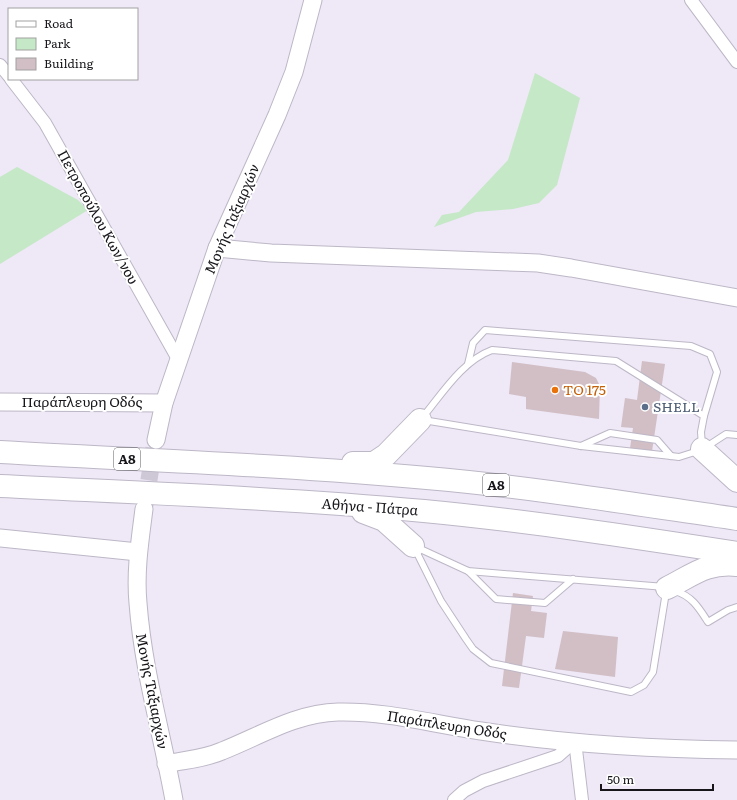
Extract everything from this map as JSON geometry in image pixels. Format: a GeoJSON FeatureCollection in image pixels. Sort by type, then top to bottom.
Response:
{"type":"FeatureCollection","features":[{"type":"Feature","properties":{"kind":"highway"},"geometry":{"type":"LineString","coordinates":[[254,465],[315,462],[374,463],[386,455],[420,420]]}},
{"type":"Feature","properties":{"kind":"highway"},"geometry":{"type":"LineString","coordinates":[[702,449],[737,481]]}},
{"type":"Feature","properties":{"kind":"highway","name":"Α8"},"geometry":{"type":"LineString","coordinates":[[0,452],[254,465],[451,480],[561,492],[737,519]]}},
{"type":"Feature","properties":{"kind":"highway","name":"Αθήνα - Πάτρα"},"geometry":{"type":"LineString","coordinates":[[0,486],[254,499],[423,511],[550,525],[737,553]]}},
{"type":"Feature","properties":{"kind":"highway"},"geometry":{"type":"LineString","coordinates":[[254,499],[290,509],[368,512],[384,520],[413,546]]}},
{"type":"Feature","properties":{"kind":"highway"},"geometry":{"type":"LineString","coordinates":[[667,588],[706,567],[725,564],[737,565]]}},
{"type":"Feature","properties":{"kind":"street","name":"Μονής Ταξιαρχών"},"geometry":{"type":"LineString","coordinates":[[156,440],[164,402],[217,248],[277,115],[294,72],[313,0]]}},
{"type":"Feature","properties":{"kind":"street"},"geometry":{"type":"LineString","coordinates":[[691,0],[737,62]]}},
{"type":"Feature","properties":{"kind":"street"},"geometry":{"type":"LineString","coordinates":[[0,65],[8,75]]}},
{"type":"Feature","properties":{"kind":"street","name":"Πετροπούλου Κων/νου"},"geometry":{"type":"LineString","coordinates":[[13,80],[45,123],[178,359]]}},
{"type":"Feature","properties":{"kind":"street"},"geometry":{"type":"LineString","coordinates":[[217,248],[271,253],[538,263],[737,298]]}},
{"type":"Feature","properties":{"kind":"street","name":"Παράπλευρη Οδός"},"geometry":{"type":"LineString","coordinates":[[0,402],[164,402]]}},
{"type":"Feature","properties":{"kind":"street","name":"Μονής Ταξιαρχών"},"geometry":{"type":"LineString","coordinates":[[144,509],[138,552],[138,601],[141,638],[147,679],[174,800]]}},
{"type":"Feature","properties":{"kind":"street"},"geometry":{"type":"LineString","coordinates":[[0,538],[138,552]]}},
{"type":"Feature","properties":{"kind":"street","name":"Παράπλευρη Οδός"},"geometry":{"type":"LineString","coordinates":[[166,764],[199,759],[221,752],[288,722],[314,714],[338,712],[367,713],[481,731],[575,741],[646,747],[737,750]]}},
{"type":"Feature","properties":{"kind":"street"},"geometry":{"type":"LineString","coordinates":[[454,800],[464,791],[483,781],[558,756],[575,741]]}},
{"type":"Feature","properties":{"kind":"street"},"geometry":{"type":"LineString","coordinates":[[575,741],[582,800]]}},
{"type":"Feature","properties":{"kind":"lane"},"geometry":{"type":"LineString","coordinates":[[468,364],[473,343],[485,330],[691,346],[710,354],[717,372],[704,416],[701,432],[702,449]]}},
{"type":"Feature","properties":{"kind":"lane"},"geometry":{"type":"LineString","coordinates":[[420,420],[468,364],[480,354],[492,350],[616,361],[704,416]]}},
{"type":"Feature","properties":{"kind":"lane"},"geometry":{"type":"LineString","coordinates":[[420,420],[581,446],[679,457],[702,449],[726,434],[737,435]]}},
{"type":"Feature","properties":{"kind":"lane"},"geometry":{"type":"LineString","coordinates":[[581,446],[610,433],[657,440],[671,456]]}},
{"type":"Feature","properties":{"kind":"lane"},"geometry":{"type":"LineString","coordinates":[[413,546],[468,571],[667,588],[685,594],[697,604],[708,622],[728,610],[737,607]]}},
{"type":"Feature","properties":{"kind":"lane"},"geometry":{"type":"LineString","coordinates":[[413,546],[441,601],[466,639],[474,649],[491,663],[631,692],[644,685],[653,672],[667,588]]}},
{"type":"Feature","properties":{"kind":"lane"},"geometry":{"type":"LineString","coordinates":[[468,571],[496,599],[545,603],[573,580]]}},
{"type":"Feature","properties":{"kind":"green space"},"geometry":{"type":"Polygon","coordinates":[[[535,73],[580,98],[557,185],[539,203],[513,209],[476,212],[434,227],[442,215],[459,212],[508,160],[535,73]]]}},
{"type":"Feature","properties":{"kind":"green space"},"geometry":{"type":"Polygon","coordinates":[[[17,167],[78,200],[88,210],[0,264],[0,177],[17,167]]]}},
{"type":"Feature","properties":{"kind":"building"},"geometry":{"type":"Polygon","coordinates":[[[642,361],[665,364],[651,458],[629,455],[633,428],[621,427],[625,398],[637,400],[642,361]]]}},
{"type":"Feature","properties":{"kind":"building","name":"TO 175"},"geometry":{"type":"Polygon","coordinates":[[[512,362],[585,372],[596,378],[600,386],[599,419],[526,409],[526,397],[509,394],[512,362]]]}},
{"type":"Feature","properties":{"kind":"building"},"geometry":{"type":"Polygon","coordinates":[[[513,593],[533,596],[531,611],[547,613],[544,638],[526,636],[519,688],[502,686],[513,593]]]}},
{"type":"Feature","properties":{"kind":"building"},"geometry":{"type":"Polygon","coordinates":[[[563,631],[618,637],[615,677],[555,669],[563,631]]]}},
{"type":"Feature","properties":{"kind":"tunnel"},"geometry":{"type":"LineString","coordinates":[[145,505],[154,448]]}},
{"type":"Feature","properties":{"kind":"place","name":"TO 175"},"geometry":{"type":"Point","coordinates":[555,390]}},
{"type":"Feature","properties":{"kind":"place","name":"SHELL"},"geometry":{"type":"Point","coordinates":[645,407]}}]}
